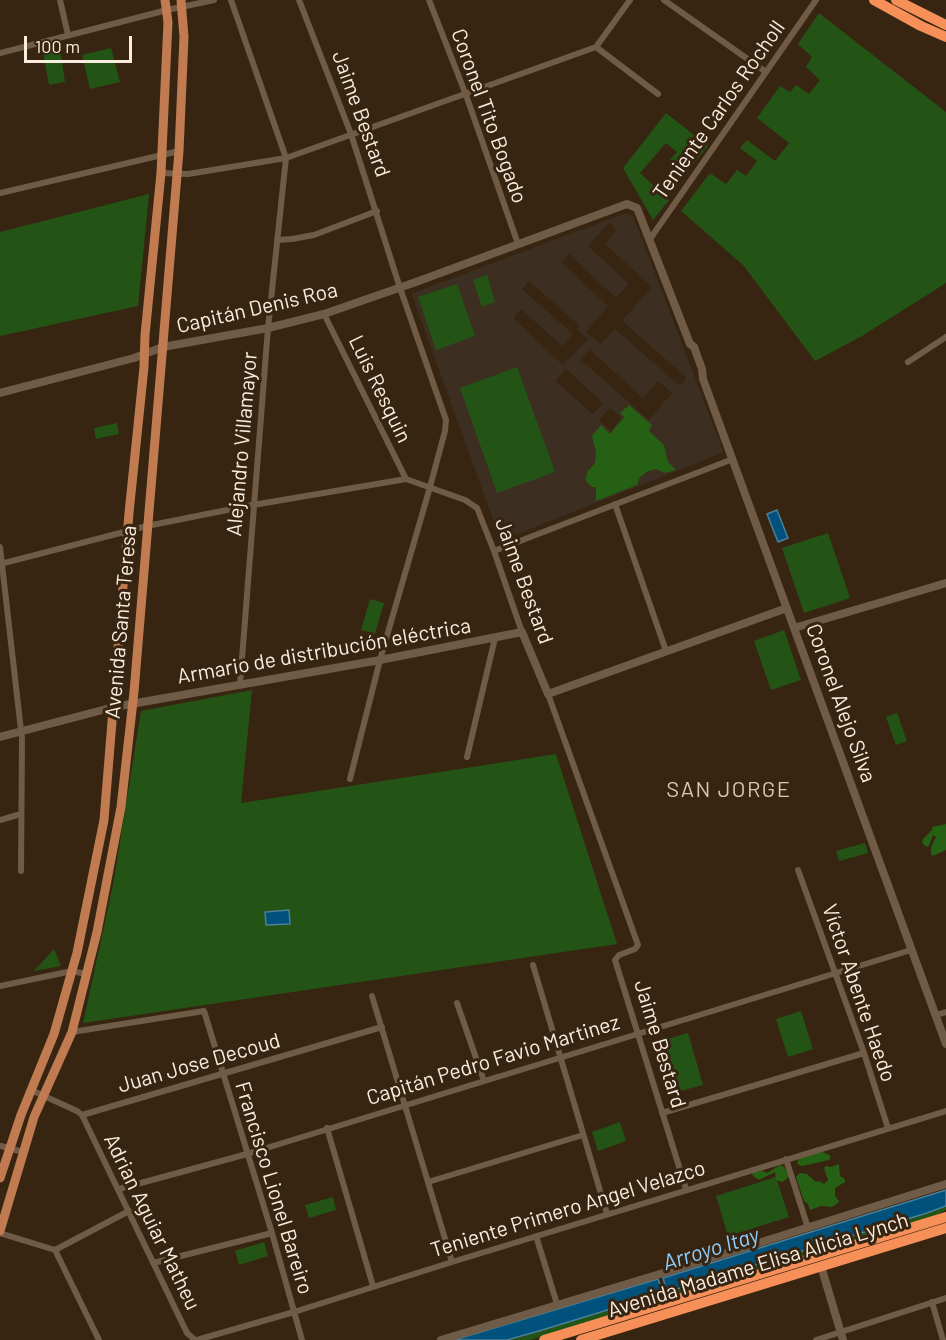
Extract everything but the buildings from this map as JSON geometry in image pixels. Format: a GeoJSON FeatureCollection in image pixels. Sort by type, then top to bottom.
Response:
{"type":"FeatureCollection","features":[{"type":"Feature","properties":{"kind":"highway"},"geometry":{"type":"LineString","coordinates":[[874,0],[894,3],[946,25]]}},
{"type":"Feature","properties":{"kind":"highway"},"geometry":{"type":"LineString","coordinates":[[894,3],[946,37]]}},
{"type":"Feature","properties":{"kind":"highway","name":"Avenida Madame Elisa Alicia Lynch"},"geometry":{"type":"LineString","coordinates":[[581,1340],[819,1261],[875,1238],[943,1217]]}},
{"type":"Feature","properties":{"kind":"highway","name":"Avenida Madame Elisa Alicia Lynch"},"geometry":{"type":"LineString","coordinates":[[544,1340],[819,1261],[946,1228]]}},
{"type":"Feature","properties":{"kind":"main road","name":"Avenida Santa Teresa"},"geometry":{"type":"LineString","coordinates":[[0,1232],[34,1117],[72,1032],[97,932],[116,834],[132,704],[178,173],[184,70],[182,4]]}},
{"type":"Feature","properties":{"kind":"main road","name":"Avenida Santa Teresa"},"geometry":{"type":"LineString","coordinates":[[0,1178],[3,1146],[31,1090],[54,1034],[83,926],[104,820],[161,173],[166,5]]}},
{"type":"Feature","properties":{"kind":"main road","name":"Coronel Alejo Silva"},"geometry":{"type":"LineString","coordinates":[[518,244],[627,204],[638,208],[690,344],[688,349],[697,371],[701,374],[733,459],[946,1044]]}},
{"type":"Feature","properties":{"kind":"main road","name":"Capitán Denis Roa"},"geometry":{"type":"LineString","coordinates":[[0,393],[144,355],[163,347],[268,328],[324,314],[518,244]]}},
{"type":"Feature","properties":{"kind":"main road"},"geometry":{"type":"LineString","coordinates":[[794,628],[946,583]]}},
{"type":"Feature","properties":{"kind":"main road"},"geometry":{"type":"LineString","coordinates":[[548,694],[787,608]]}},
{"type":"Feature","properties":{"kind":"main road","name":"Armario de distribución eléctrica"},"geometry":{"type":"LineString","coordinates":[[0,737],[114,707],[380,660],[522,632]]}},
{"type":"Feature","properties":{"kind":"main road","name":"Jaime Bestard"},"geometry":{"type":"LineString","coordinates":[[522,632],[548,694]]}},
{"type":"Feature","properties":{"kind":"main road"},"geometry":{"type":"LineString","coordinates":[[441,1340],[946,1184]]}},
{"type":"Feature","properties":{"kind":"main road"},"geometry":{"type":"LineString","coordinates":[[819,1261],[842,1336]]}},
{"type":"Feature","properties":{"kind":"street"},"geometry":{"type":"LineString","coordinates":[[60,0],[68,35]]}},
{"type":"Feature","properties":{"kind":"street"},"geometry":{"type":"LineString","coordinates":[[0,52],[68,35],[166,5],[214,0]]}},
{"type":"Feature","properties":{"kind":"street","name":"Alejandro Villamayor"},"geometry":{"type":"LineString","coordinates":[[231,0],[286,158],[268,328],[240,684]]}},
{"type":"Feature","properties":{"kind":"street","name":"Jaime Bestard"},"geometry":{"type":"LineString","coordinates":[[299,0],[351,134],[400,288],[446,420],[430,487],[465,500],[479,513],[522,632]]}},
{"type":"Feature","properties":{"kind":"street","name":"Coronel Tito Bogado"},"geometry":{"type":"LineString","coordinates":[[429,0],[518,244]]}},
{"type":"Feature","properties":{"kind":"street"},"geometry":{"type":"LineString","coordinates":[[161,173],[188,174],[286,158],[597,47],[630,0]]}},
{"type":"Feature","properties":{"kind":"street"},"geometry":{"type":"LineString","coordinates":[[664,0],[766,72]]}},
{"type":"Feature","properties":{"kind":"street","name":"Teniente Carlos Rocholl"},"geometry":{"type":"LineString","coordinates":[[650,239],[816,0]]}},
{"type":"Feature","properties":{"kind":"street"},"geometry":{"type":"LineString","coordinates":[[597,47],[658,94]]}},
{"type":"Feature","properties":{"kind":"street"},"geometry":{"type":"LineString","coordinates":[[0,193],[179,152]]}},
{"type":"Feature","properties":{"kind":"street"},"geometry":{"type":"LineString","coordinates":[[277,240],[314,235],[377,211]]}},
{"type":"Feature","properties":{"kind":"street","name":"Luis Resquin"},"geometry":{"type":"LineString","coordinates":[[324,314],[406,479]]}},
{"type":"Feature","properties":{"kind":"street"},"geometry":{"type":"LineString","coordinates":[[908,362],[946,337]]}},
{"type":"Feature","properties":{"kind":"street"},"geometry":{"type":"LineString","coordinates":[[494,551],[733,459]]}},
{"type":"Feature","properties":{"kind":"street"},"geometry":{"type":"LineString","coordinates":[[1,564],[128,530],[253,506],[406,479],[430,487],[380,660],[350,779]]}},
{"type":"Feature","properties":{"kind":"street"},"geometry":{"type":"LineString","coordinates":[[615,504],[666,651]]}},
{"type":"Feature","properties":{"kind":"street"},"geometry":{"type":"LineString","coordinates":[[0,547],[21,731],[21,871]]}},
{"type":"Feature","properties":{"kind":"street"},"geometry":{"type":"LineString","coordinates":[[467,757],[495,638]]}},
{"type":"Feature","properties":{"kind":"street","name":"Jaime Bestard"},"geometry":{"type":"LineString","coordinates":[[548,694],[638,945],[635,949],[619,955],[615,960],[686,1189]]}},
{"type":"Feature","properties":{"kind":"street"},"geometry":{"type":"LineString","coordinates":[[0,820],[21,814]]}},
{"type":"Feature","properties":{"kind":"street","name":"Víctor Abente Haedo"},"geometry":{"type":"LineString","coordinates":[[798,870],[864,1053],[888,1128]]}},
{"type":"Feature","properties":{"kind":"street","name":"Capitán Pedro Favio Martinez"},"geometry":{"type":"LineString","coordinates":[[119,1189],[247,1154],[911,950]]}},
{"type":"Feature","properties":{"kind":"street"},"geometry":{"type":"LineString","coordinates":[[533,965],[607,1214]]}},
{"type":"Feature","properties":{"kind":"street"},"geometry":{"type":"LineString","coordinates":[[0,986],[72,971],[86,974]]}},
{"type":"Feature","properties":{"kind":"street"},"geometry":{"type":"LineString","coordinates":[[372,996],[452,1262]]}},
{"type":"Feature","properties":{"kind":"street"},"geometry":{"type":"LineString","coordinates":[[457,1003],[484,1081]]}},
{"type":"Feature","properties":{"kind":"street","name":"Francisco Lionel Bareiro"},"geometry":{"type":"LineString","coordinates":[[72,1032],[204,1011],[302,1340]]}},
{"type":"Feature","properties":{"kind":"street"},"geometry":{"type":"LineString","coordinates":[[936,1015],[946,1012]]}},
{"type":"Feature","properties":{"kind":"street","name":"Juan Jose Decoud"},"geometry":{"type":"LineString","coordinates":[[82,1115],[382,1027]]}},
{"type":"Feature","properties":{"kind":"street"},"geometry":{"type":"LineString","coordinates":[[662,1113],[864,1053]]}},
{"type":"Feature","properties":{"kind":"street"},"geometry":{"type":"LineString","coordinates":[[31,1090],[82,1115]]}},
{"type":"Feature","properties":{"kind":"street","name":"Teniente Primero Angel Velazco"},"geometry":{"type":"LineString","coordinates":[[197,1340],[946,1111]]}},
{"type":"Feature","properties":{"kind":"street","name":"Adrian Aguiar Matheu"},"geometry":{"type":"LineString","coordinates":[[82,1115],[187,1333],[197,1340]]}},
{"type":"Feature","properties":{"kind":"street"},"geometry":{"type":"LineString","coordinates":[[327,1128],[373,1286]]}},
{"type":"Feature","properties":{"kind":"street"},"geometry":{"type":"LineString","coordinates":[[428,1182],[582,1135]]}},
{"type":"Feature","properties":{"kind":"street"},"geometry":{"type":"LineString","coordinates":[[3,1146],[23,1152]]}},
{"type":"Feature","properties":{"kind":"street"},"geometry":{"type":"LineString","coordinates":[[786,1159],[808,1228]]}},
{"type":"Feature","properties":{"kind":"street"},"geometry":{"type":"LineString","coordinates":[[55,1250],[129,1211]]}},
{"type":"Feature","properties":{"kind":"street"},"geometry":{"type":"LineString","coordinates":[[0,1232],[55,1250],[99,1340]]}},
{"type":"Feature","properties":{"kind":"street"},"geometry":{"type":"LineString","coordinates":[[153,1263],[272,1233]]}},
{"type":"Feature","properties":{"kind":"street"},"geometry":{"type":"LineString","coordinates":[[536,1236],[557,1304]]}},
{"type":"Feature","properties":{"kind":"street"},"geometry":{"type":"LineString","coordinates":[[816,1340],[842,1336],[946,1298]]}},
{"type":"Feature","properties":{"kind":"street"},"geometry":{"type":"LineString","coordinates":[[932,1302],[943,1340]]}},
{"type":"Feature","properties":{"kind":"shaded area"},"geometry":{"type":"Polygon","coordinates":[[[626,213],[633,216],[722,453],[500,539],[413,293],[626,213]],[[609,223],[588,246],[629,284],[616,298],[569,254],[561,262],[608,306],[586,332],[601,344],[615,329],[680,386],[687,378],[622,321],[652,287],[605,244],[616,230],[609,223]],[[529,281],[522,289],[573,334],[562,346],[521,309],[513,318],[563,365],[588,339],[577,330],[580,326],[529,281]],[[590,350],[581,360],[649,420],[672,393],[658,381],[643,398],[590,350]],[[566,369],[555,381],[593,414],[603,403],[566,369]],[[610,408],[599,420],[611,431],[621,418],[610,408]],[[624,417],[596,452],[595,463],[588,471],[596,487],[596,500],[668,462],[664,445],[649,431],[624,417]]]}},
{"type":"Feature","properties":{"kind":"green space"},"geometry":{"type":"Polygon","coordinates":[[[819,13],[946,112],[946,283],[862,336],[815,361],[743,265],[681,211],[710,173],[726,184],[737,170],[746,176],[757,161],[740,148],[747,140],[775,161],[789,143],[757,118],[780,86],[790,92],[796,85],[809,94],[820,80],[806,67],[812,57],[798,44],[819,13]]]}},
{"type":"Feature","properties":{"kind":"green space"},"geometry":{"type":"Polygon","coordinates":[[[111,48],[120,82],[90,89],[82,55],[111,48]]]}},
{"type":"Feature","properties":{"kind":"green space"},"geometry":{"type":"Polygon","coordinates":[[[60,49],[65,82],[49,85],[43,52],[60,49]]]}},
{"type":"Feature","properties":{"kind":"green space"},"geometry":{"type":"Polygon","coordinates":[[[666,113],[708,146],[685,174],[670,160],[677,152],[666,143],[640,173],[669,200],[653,220],[623,168],[666,113]]]}},
{"type":"Feature","properties":{"kind":"green space"},"geometry":{"type":"Polygon","coordinates":[[[149,194],[138,306],[0,336],[0,232],[149,194]]]}},
{"type":"Feature","properties":{"kind":"green space"},"geometry":{"type":"Polygon","coordinates":[[[487,275],[495,302],[482,307],[473,280],[487,275]]]}},
{"type":"Feature","properties":{"kind":"green space"},"geometry":{"type":"Polygon","coordinates":[[[457,284],[475,336],[436,350],[418,297],[457,284]]]}},
{"type":"Feature","properties":{"kind":"green space"},"geometry":{"type":"Polygon","coordinates":[[[517,367],[555,472],[497,493],[460,388],[517,367]]]}},
{"type":"Feature","properties":{"kind":"green space"},"geometry":{"type":"Polygon","coordinates":[[[629,405],[652,425],[649,431],[664,445],[668,462],[676,470],[665,473],[656,469],[647,472],[640,477],[637,485],[596,501],[596,487],[592,487],[585,480],[588,471],[595,463],[596,452],[592,436],[601,425],[610,434],[624,417],[620,413],[629,405]]]}},
{"type":"Feature","properties":{"kind":"green space"},"geometry":{"type":"Polygon","coordinates":[[[117,423],[119,434],[96,439],[94,428],[117,423]]]}},
{"type":"Feature","properties":{"kind":"green space"},"geometry":{"type":"Polygon","coordinates":[[[828,533],[850,598],[804,613],[782,548],[828,533]]]}},
{"type":"Feature","properties":{"kind":"green space"},"geometry":{"type":"Polygon","coordinates":[[[370,599],[384,603],[375,634],[361,630],[370,599]]]}},
{"type":"Feature","properties":{"kind":"green space"},"geometry":{"type":"Polygon","coordinates":[[[784,630],[801,680],[771,690],[754,641],[784,630]]]}},
{"type":"Feature","properties":{"kind":"green space"},"geometry":{"type":"Polygon","coordinates":[[[252,690],[241,803],[556,754],[617,944],[83,1023],[113,885],[141,711],[252,690]]]}},
{"type":"Feature","properties":{"kind":"green space"},"geometry":{"type":"Polygon","coordinates":[[[897,713],[907,741],[896,745],[886,717],[897,713]]]}},
{"type":"Feature","properties":{"kind":"green space"},"geometry":{"type":"Polygon","coordinates":[[[946,824],[946,850],[933,856],[931,847],[936,837],[933,835],[929,846],[926,847],[922,842],[923,839],[932,827],[946,824]]]}},
{"type":"Feature","properties":{"kind":"green space"},"geometry":{"type":"Polygon","coordinates":[[[865,843],[868,853],[839,861],[836,851],[865,843]]]}},
{"type":"Feature","properties":{"kind":"green space"},"geometry":{"type":"Polygon","coordinates":[[[54,949],[61,966],[34,971],[54,949]]]}},
{"type":"Feature","properties":{"kind":"green space"},"geometry":{"type":"Polygon","coordinates":[[[801,1011],[813,1049],[788,1057],[776,1019],[801,1011]]]}},
{"type":"Feature","properties":{"kind":"green space"},"geometry":{"type":"Polygon","coordinates":[[[688,1033],[703,1085],[669,1094],[654,1043],[688,1033]]]}},
{"type":"Feature","properties":{"kind":"green space"},"geometry":{"type":"Polygon","coordinates":[[[620,1122],[626,1141],[598,1151],[592,1132],[620,1122]]]}},
{"type":"Feature","properties":{"kind":"green space"},"geometry":{"type":"Polygon","coordinates":[[[820,1151],[831,1156],[829,1160],[802,1166],[797,1164],[799,1158],[820,1151]]]}},
{"type":"Feature","properties":{"kind":"green space"},"geometry":{"type":"Polygon","coordinates":[[[839,1164],[840,1176],[845,1179],[845,1182],[835,1188],[838,1203],[832,1207],[821,1206],[810,1210],[804,1201],[796,1177],[800,1173],[807,1174],[816,1182],[824,1184],[828,1180],[824,1168],[839,1164]]]}},
{"type":"Feature","properties":{"kind":"green space"},"geometry":{"type":"Polygon","coordinates":[[[780,1165],[789,1175],[782,1182],[776,1180],[775,1172],[759,1180],[753,1176],[752,1173],[761,1170],[767,1173],[780,1165]]]}},
{"type":"Feature","properties":{"kind":"green space"},"geometry":{"type":"Polygon","coordinates":[[[776,1177],[789,1217],[728,1236],[716,1196],[776,1177]]]}},
{"type":"Feature","properties":{"kind":"green space"},"geometry":{"type":"Polygon","coordinates":[[[333,1197],[336,1210],[309,1218],[305,1205],[333,1197]]]}},
{"type":"Feature","properties":{"kind":"green space"},"geometry":{"type":"Polygon","coordinates":[[[946,1207],[946,1210],[935,1216],[530,1340],[511,1340],[946,1207]]]}},
{"type":"Feature","properties":{"kind":"green space"},"geometry":{"type":"Polygon","coordinates":[[[264,1242],[268,1256],[239,1265],[235,1251],[264,1242]]]}},
{"type":"Feature","properties":{"kind":"water"},"geometry":{"type":"Polygon","coordinates":[[[777,510],[788,538],[778,542],[767,514],[777,510]]]}},
{"type":"Feature","properties":{"kind":"water"},"geometry":{"type":"Polygon","coordinates":[[[289,910],[290,924],[266,925],[265,912],[289,910]]]}},
{"type":"Feature","properties":{"kind":"water"},"geometry":{"type":"Polygon","coordinates":[[[946,1190],[946,1206],[927,1213],[667,1292],[663,1278],[946,1190]]]}},
{"type":"Feature","properties":{"kind":"water"},"geometry":{"type":"Polygon","coordinates":[[[658,1279],[663,1293],[539,1331],[507,1340],[454,1340],[658,1279]]]}},
{"type":"Feature","properties":{"kind":"district","name":"SAN JORGE"},"geometry":{"type":"Point","coordinates":[729,790]}},
{"type":"Feature","properties":{"kind":"water label","name":"Arroyo Itay"},"geometry":{"type":"Point","coordinates":[711,1249]}}]}
